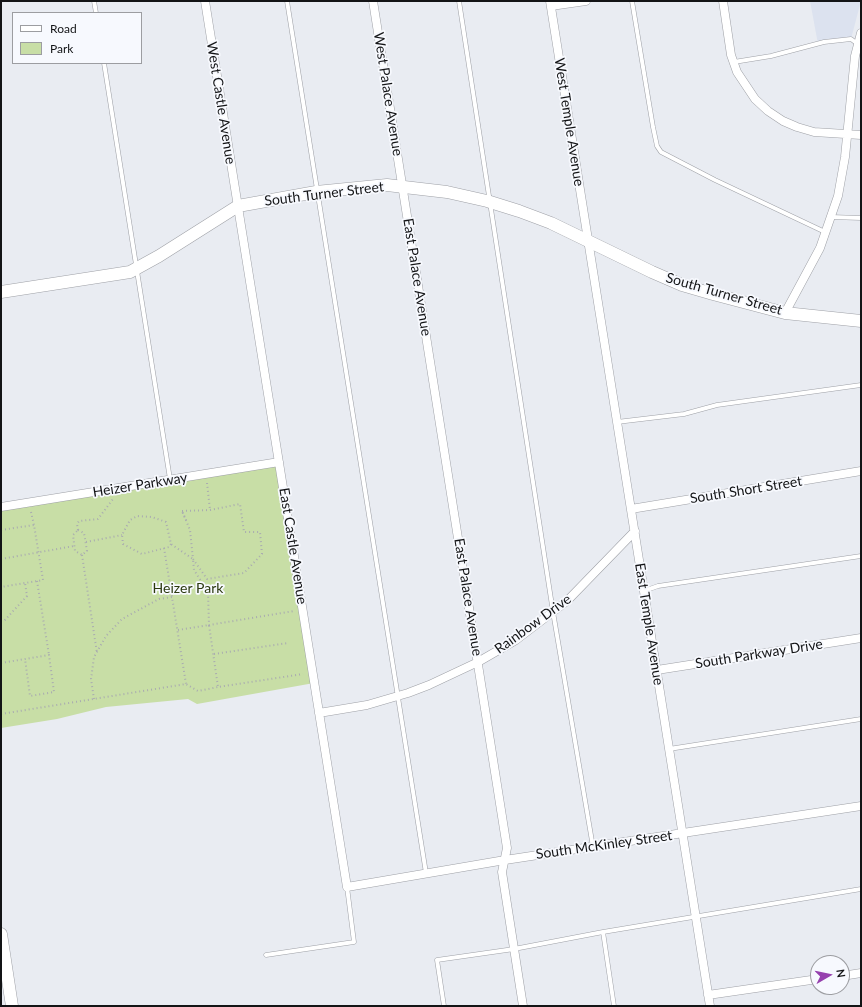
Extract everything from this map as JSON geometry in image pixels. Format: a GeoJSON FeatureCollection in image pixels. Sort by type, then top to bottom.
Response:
{"type":"FeatureCollection","features":[{"type":"Feature","properties":{"kind":"main road","name":"South Turner Street"},"geometry":{"type":"LineString","coordinates":[[1,292],[136,270],[238,206],[316,192],[368,186],[403,187],[447,192],[490,202],[551,223],[588,242],[682,285],[785,313],[861,321]]}},
{"type":"Feature","properties":{"kind":"main road"},"geometry":{"type":"LineString","coordinates":[[1,934],[12,1006]]}},
{"type":"Feature","properties":{"kind":"street","name":"West Castle Avenue"},"geometry":{"type":"LineString","coordinates":[[204,1],[238,206]]}},
{"type":"Feature","properties":{"kind":"street","name":"West Palace Avenue"},"geometry":{"type":"LineString","coordinates":[[374,1],[403,187]]}},
{"type":"Feature","properties":{"kind":"street"},"geometry":{"type":"LineString","coordinates":[[550,4],[586,1]]}},
{"type":"Feature","properties":{"kind":"street"},"geometry":{"type":"LineString","coordinates":[[723,1],[737,72],[756,99],[768,111],[782,121],[814,132],[861,134]]}},
{"type":"Feature","properties":{"kind":"street","name":"West Temple Avenue"},"geometry":{"type":"LineString","coordinates":[[550,4],[588,242]]}},
{"type":"Feature","properties":{"kind":"street"},"geometry":{"type":"LineString","coordinates":[[785,313],[820,248],[838,196],[861,33]]}},
{"type":"Feature","properties":{"kind":"street","name":"East Palace Avenue"},"geometry":{"type":"LineString","coordinates":[[403,187],[507,848],[502,872],[523,1006]]}},
{"type":"Feature","properties":{"kind":"street","name":"East Castle Avenue"},"geometry":{"type":"LineString","coordinates":[[238,206],[347,887]]}},
{"type":"Feature","properties":{"kind":"street","name":"East Temple Avenue"},"geometry":{"type":"LineString","coordinates":[[588,242],[710,1006]]}},
{"type":"Feature","properties":{"kind":"street","name":"Heizer Parkway"},"geometry":{"type":"LineString","coordinates":[[1,507],[279,462]]}},
{"type":"Feature","properties":{"kind":"street","name":"South Short Street"},"geometry":{"type":"LineString","coordinates":[[631,509],[861,471]]}},
{"type":"Feature","properties":{"kind":"street","name":"Rainbow Drive"},"geometry":{"type":"LineString","coordinates":[[319,713],[367,705],[397,696],[429,685],[478,662],[516,640],[567,601],[635,531]]}},
{"type":"Feature","properties":{"kind":"street","name":"South Parkway Drive"},"geometry":{"type":"LineString","coordinates":[[657,670],[861,638]]}},
{"type":"Feature","properties":{"kind":"street","name":"South McKinley Street"},"geometry":{"type":"LineString","coordinates":[[347,887],[505,860],[861,806]]}},
{"type":"Feature","properties":{"kind":"street"},"geometry":{"type":"LineString","coordinates":[[850,975],[861,973]]}},
{"type":"Feature","properties":{"kind":"street"},"geometry":{"type":"LineString","coordinates":[[708,995],[810,980]]}},
{"type":"Feature","properties":{"kind":"lane"},"geometry":{"type":"LineString","coordinates":[[94,1],[96,12]]}},
{"type":"Feature","properties":{"kind":"lane"},"geometry":{"type":"LineString","coordinates":[[287,1],[316,192],[426,873]]}},
{"type":"Feature","properties":{"kind":"lane"},"geometry":{"type":"LineString","coordinates":[[459,1],[553,612],[593,847]]}},
{"type":"Feature","properties":{"kind":"lane"},"geometry":{"type":"LineString","coordinates":[[632,1],[653,127],[657,146],[661,152],[709,177],[826,232]]}},
{"type":"Feature","properties":{"kind":"lane"},"geometry":{"type":"LineString","coordinates":[[734,62],[771,56],[832,41],[851,39],[859,45]]}},
{"type":"Feature","properties":{"kind":"lane"},"geometry":{"type":"LineString","coordinates":[[104,64],[170,480]]}},
{"type":"Feature","properties":{"kind":"lane"},"geometry":{"type":"LineString","coordinates":[[831,217],[861,218]]}},
{"type":"Feature","properties":{"kind":"lane"},"geometry":{"type":"LineString","coordinates":[[617,422],[684,414],[725,404],[861,385]]}},
{"type":"Feature","properties":{"kind":"lane"},"geometry":{"type":"LineString","coordinates":[[644,591],[658,586],[861,556]]}},
{"type":"Feature","properties":{"kind":"lane"},"geometry":{"type":"LineString","coordinates":[[669,749],[861,719]]}},
{"type":"Feature","properties":{"kind":"lane"},"geometry":{"type":"LineString","coordinates":[[266,955],[354,942],[347,887]]}},
{"type":"Feature","properties":{"kind":"lane"},"geometry":{"type":"LineString","coordinates":[[444,1006],[437,960],[514,949],[603,932],[861,889]]}},
{"type":"Feature","properties":{"kind":"lane"},"geometry":{"type":"LineString","coordinates":[[603,932],[614,1006]]}},
{"type":"Feature","properties":{"kind":"path"},"geometry":{"type":"LineString","coordinates":[[206,474],[210,510]]}},
{"type":"Feature","properties":{"kind":"path"},"geometry":{"type":"LineString","coordinates":[[78,530],[76,524],[79,521],[98,519],[113,499]]}},
{"type":"Feature","properties":{"kind":"path"},"geometry":{"type":"LineString","coordinates":[[171,544],[169,547],[148,553],[137,552],[123,544],[122,535],[130,520],[137,516],[152,517],[166,522],[171,544],[193,559],[207,578],[244,574],[262,554],[260,532],[244,532],[240,504],[210,510],[182,511]]}},
{"type":"Feature","properties":{"kind":"path"},"geometry":{"type":"LineString","coordinates":[[182,511],[187,522]]}},
{"type":"Feature","properties":{"kind":"path"},"geometry":{"type":"LineString","coordinates":[[182,511],[190,530],[194,570],[208,592],[209,625],[218,687]]}},
{"type":"Feature","properties":{"kind":"path"},"geometry":{"type":"LineString","coordinates":[[1,587],[42,580],[32,512]]}},
{"type":"Feature","properties":{"kind":"path"},"geometry":{"type":"LineString","coordinates":[[1,530],[34,525]]}},
{"type":"Feature","properties":{"kind":"path"},"geometry":{"type":"LineString","coordinates":[[78,530],[84,532],[86,542],[87,551],[82,555]]}},
{"type":"Feature","properties":{"kind":"path"},"geometry":{"type":"LineString","coordinates":[[78,530],[73,535],[74,546],[75,551],[82,555]]}},
{"type":"Feature","properties":{"kind":"path"},"geometry":{"type":"LineString","coordinates":[[86,542],[122,535]]}},
{"type":"Feature","properties":{"kind":"path"},"geometry":{"type":"LineString","coordinates":[[1,559],[74,546]]}},
{"type":"Feature","properties":{"kind":"path"},"geometry":{"type":"LineString","coordinates":[[164,548],[186,684]]}},
{"type":"Feature","properties":{"kind":"path"},"geometry":{"type":"LineString","coordinates":[[82,555],[97,653]]}},
{"type":"Feature","properties":{"kind":"path"},"geometry":{"type":"LineString","coordinates":[[25,659],[30,696],[54,692],[37,581]]}},
{"type":"Feature","properties":{"kind":"path"},"geometry":{"type":"LineString","coordinates":[[1,621],[4,621],[27,596],[25,583]]}},
{"type":"Feature","properties":{"kind":"path"},"geometry":{"type":"LineString","coordinates":[[94,699],[91,679],[94,657],[106,636],[122,619],[159,599],[172,597]]}},
{"type":"Feature","properties":{"kind":"path"},"geometry":{"type":"LineString","coordinates":[[178,630],[303,610]]}},
{"type":"Feature","properties":{"kind":"path"},"geometry":{"type":"LineString","coordinates":[[213,654],[288,643]]}},
{"type":"Feature","properties":{"kind":"path"},"geometry":{"type":"LineString","coordinates":[[1,663],[49,655]]}},
{"type":"Feature","properties":{"kind":"path"},"geometry":{"type":"LineString","coordinates":[[1,714],[186,684],[198,691],[313,672]]}},
{"type":"Feature","properties":{"kind":"shaded area"},"geometry":{"type":"Polygon","coordinates":[[[810,1],[861,1],[851,39],[818,44],[810,1]]]}},
{"type":"Feature","properties":{"kind":"green space","name":"Heizer Park"},"geometry":{"type":"Polygon","coordinates":[[[279,462],[314,683],[197,704],[188,699],[106,707],[57,719],[1,728],[1,507],[279,462]]]}}]}
